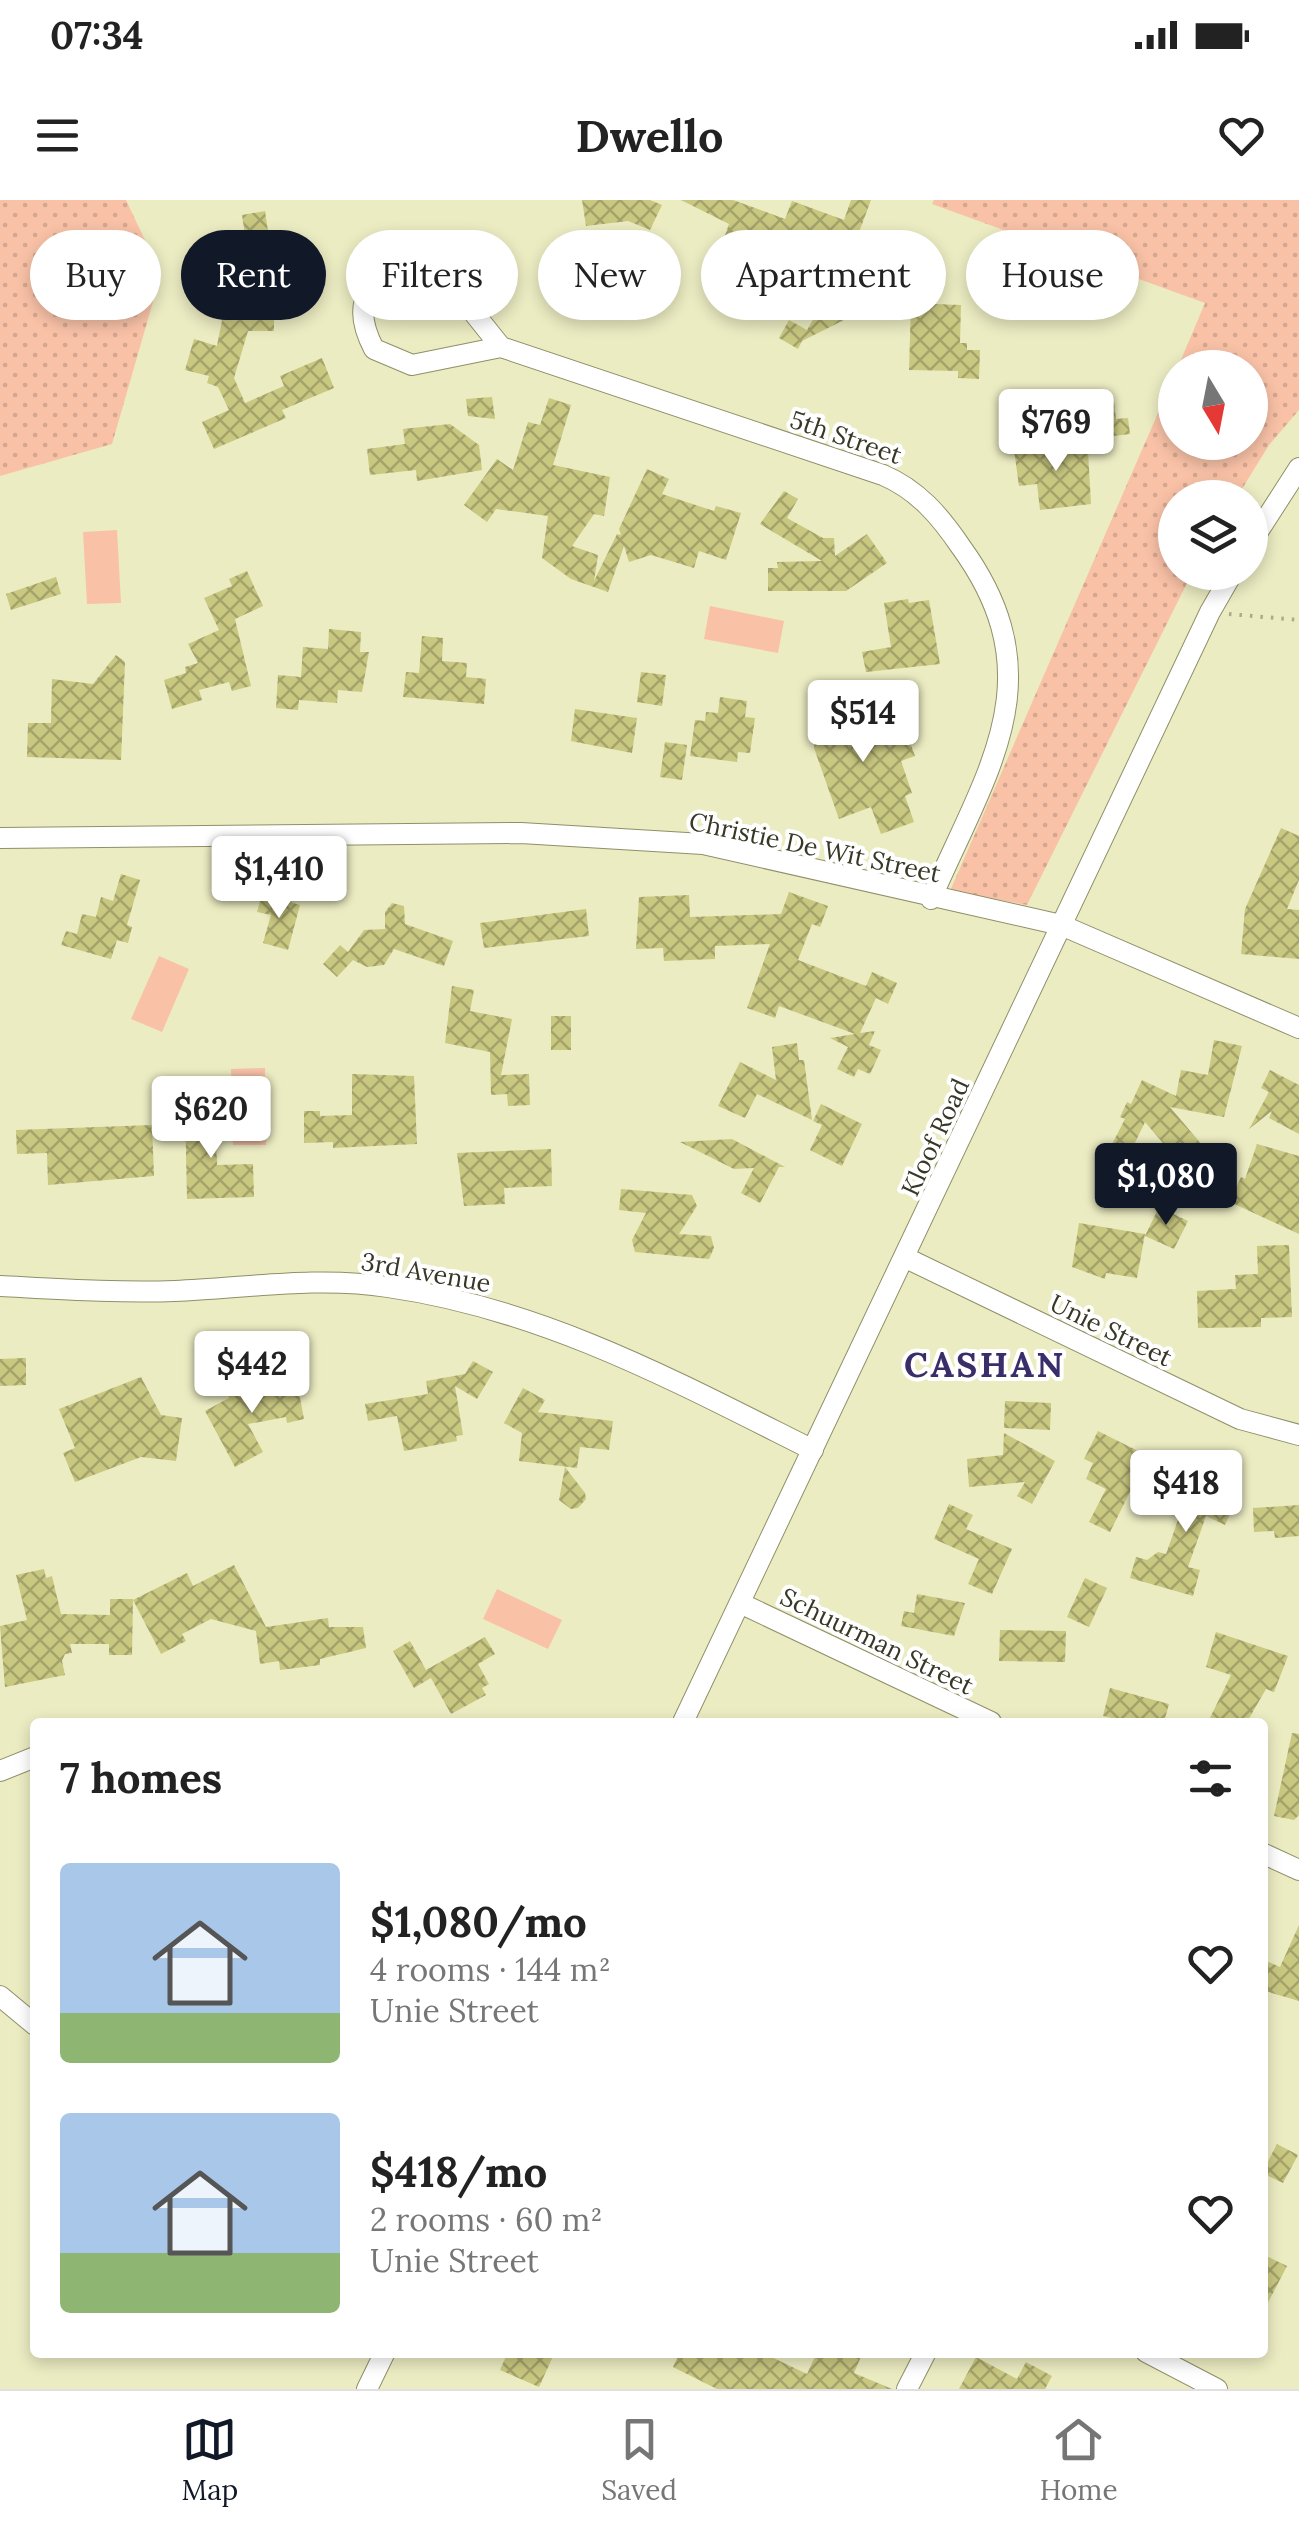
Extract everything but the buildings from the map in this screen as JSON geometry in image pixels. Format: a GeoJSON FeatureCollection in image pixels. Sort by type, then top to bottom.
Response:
{"type":"FeatureCollection","features":[{"type":"Feature","properties":{"kind":"street"},"geometry":{"type":"LineString","coordinates":[[400,270],[423,270],[461,300],[501,347],[435,364],[392,360],[374,349],[361,310],[368,292],[383,278],[400,270]]}},
{"type":"Feature","properties":{"kind":"street","name":"5th Street"},"geometry":{"type":"LineString","coordinates":[[501,347],[883,475],[904,484],[945,524],[996,604],[1006,635],[1010,699],[994,752],[931,898]]}},
{"type":"Feature","properties":{"kind":"street"},"geometry":{"type":"LineString","coordinates":[[1268,516],[1299,468]]}},
{"type":"Feature","properties":{"kind":"street","name":"Kloof Road"},"geometry":{"type":"LineString","coordinates":[[685,1718],[1223,590]]}},
{"type":"Feature","properties":{"kind":"street","name":"Christie De Wit Street"},"geometry":{"type":"LineString","coordinates":[[0,838],[630,837],[756,855],[1061,926],[1299,1028]]}},
{"type":"Feature","properties":{"kind":"street","name":"Unie Street"},"geometry":{"type":"LineString","coordinates":[[906,1258],[1240,1419],[1299,1435]]}},
{"type":"Feature","properties":{"kind":"street","name":"3rd Avenue"},"geometry":{"type":"LineString","coordinates":[[0,1286],[176,1291],[328,1282],[445,1298],[511,1312],[576,1335],[812,1450]]}},
{"type":"Feature","properties":{"kind":"street","name":"Schuurman Street"},"geometry":{"type":"LineString","coordinates":[[742,1604],[982,1718]]}},
{"type":"Feature","properties":{"kind":"street"},"geometry":{"type":"LineString","coordinates":[[0,1771],[30,1759]]}},
{"type":"Feature","properties":{"kind":"street"},"geometry":{"type":"LineString","coordinates":[[1268,1856],[1299,1870]]}},
{"type":"Feature","properties":{"kind":"street"},"geometry":{"type":"LineString","coordinates":[[0,1996],[30,2022]]}},
{"type":"Feature","properties":{"kind":"street"},"geometry":{"type":"LineString","coordinates":[[367,2389],[382,2358]]}},
{"type":"Feature","properties":{"kind":"street"},"geometry":{"type":"LineString","coordinates":[[907,2389],[923,2358]]}},
{"type":"Feature","properties":{"kind":"street"},"geometry":{"type":"LineString","coordinates":[[1156,2358],[1206,2387]]}},
{"type":"Feature","properties":{"kind":"path"},"geometry":{"type":"LineString","coordinates":[[1210,612],[1299,620]]}},
{"type":"Feature","properties":{"kind":"shaded area"},"geometry":{"type":"Polygon","coordinates":[[[0,200],[126,200],[140,230],[30,230],[30,320],[148,320],[112,444],[0,476],[0,200]]]}},
{"type":"Feature","properties":{"kind":"shaded area"},"geometry":{"type":"Polygon","coordinates":[[[934,200],[1299,200],[1299,410],[1268,447],[1268,350],[1185,350],[1205,303],[1139,279],[1139,230],[1004,230],[932,204],[934,200]]]}},
{"type":"Feature","properties":{"kind":"shaded area"},"geometry":{"type":"Polygon","coordinates":[[[1158,413],[1158,460],[1260,460],[1247,480],[1158,480],[1158,590],[1184,590],[1027,905],[950,891],[1158,413]]]}},
{"type":"Feature","properties":{"kind":"shaded area"},"geometry":{"type":"Polygon","coordinates":[[[117,530],[121,603],[87,604],[83,532],[117,530]]]}},
{"type":"Feature","properties":{"kind":"shaded area"},"geometry":{"type":"Polygon","coordinates":[[[710,606],[784,621],[778,653],[704,639],[710,606]]]}},
{"type":"Feature","properties":{"kind":"shaded area"},"geometry":{"type":"Polygon","coordinates":[[[159,956],[189,969],[162,1032],[131,1019],[159,956]]]}},
{"type":"Feature","properties":{"kind":"shaded area"},"geometry":{"type":"Polygon","coordinates":[[[265,1068],[266,1145],[233,1145],[231,1069],[265,1068]]]}},
{"type":"Feature","properties":{"kind":"shaded area"},"geometry":{"type":"Polygon","coordinates":[[[497,1589],[562,1620],[548,1649],[483,1619],[497,1589]]]}},
{"type":"Feature","properties":{"kind":"district","name":"CASHAN"},"geometry":{"type":"Point","coordinates":[985,1364]}}]}
